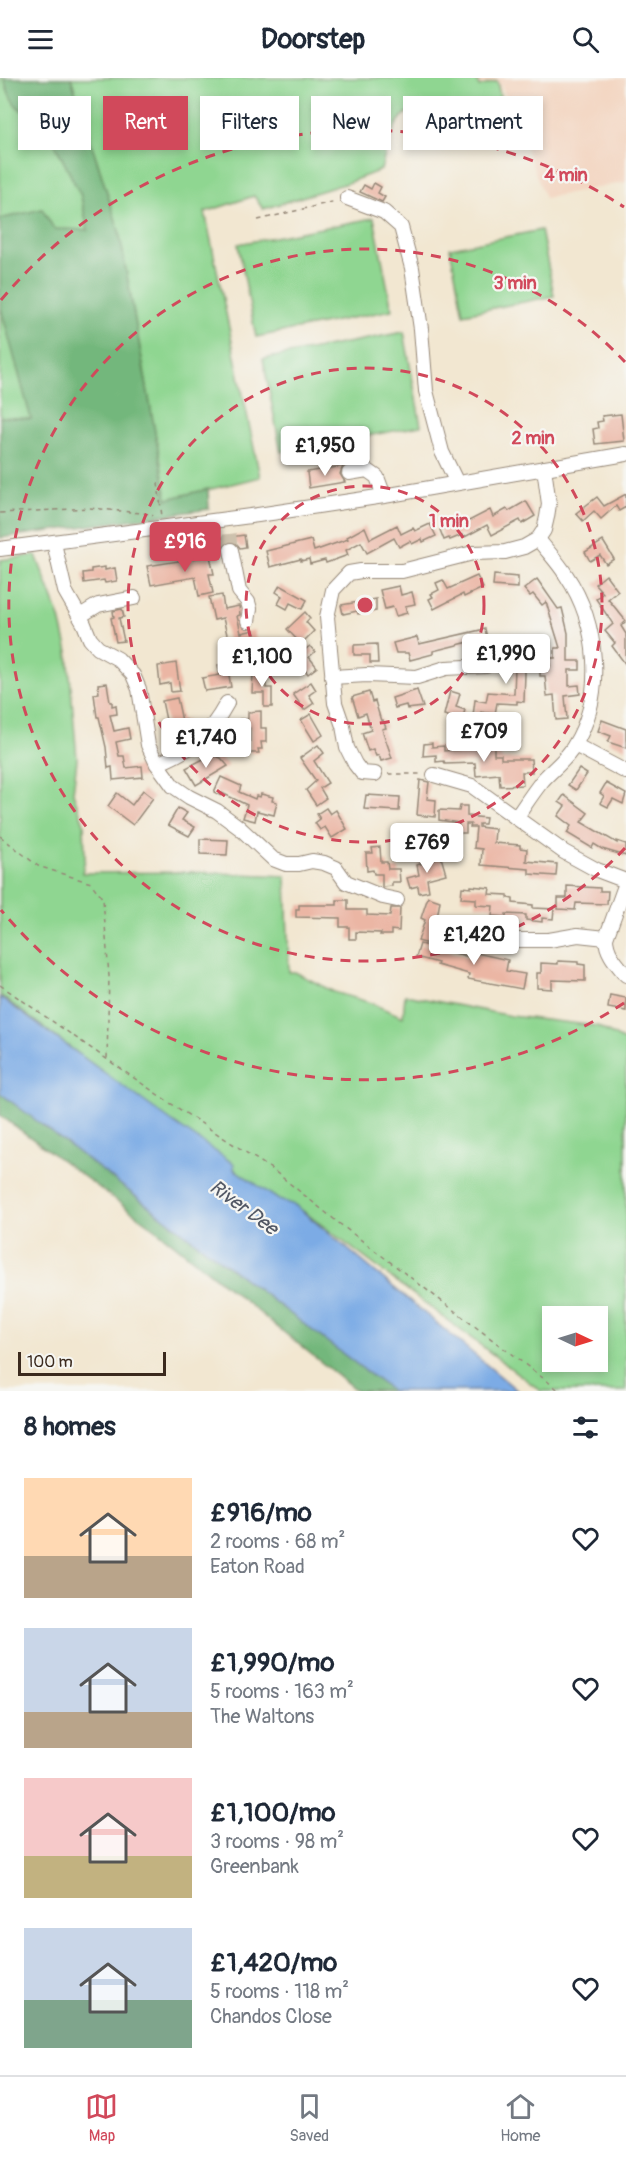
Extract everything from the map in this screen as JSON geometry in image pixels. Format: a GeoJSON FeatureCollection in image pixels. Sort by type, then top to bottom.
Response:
{"type":"FeatureCollection","features":[{"type":"Feature","properties":{"kind":"street"},"geometry":{"type":"LineString","coordinates":[[347,198],[384,212],[401,227],[412,268],[421,329],[426,391],[442,452],[457,483]]}},
{"type":"Feature","properties":{"kind":"street"},"geometry":{"type":"LineString","coordinates":[[0,549],[384,496],[626,454]]}},
{"type":"Feature","properties":{"kind":"street"},"geometry":{"type":"LineString","coordinates":[[363,775],[347,748],[343,726],[335,703],[327,617],[333,590],[349,573],[414,569],[473,553],[505,552],[524,547],[538,539],[544,530],[549,504],[544,468]]}},
{"type":"Feature","properties":{"kind":"street"},"geometry":{"type":"LineString","coordinates":[[349,474],[367,470],[384,475],[384,496]]}},
{"type":"Feature","properties":{"kind":"street"},"geometry":{"type":"LineString","coordinates":[[228,519],[229,534]]}},
{"type":"Feature","properties":{"kind":"street"},"geometry":{"type":"LineString","coordinates":[[516,818],[543,780],[575,745],[592,700],[594,682],[590,635],[577,596],[567,576],[538,539]]}},
{"type":"Feature","properties":{"kind":"street"},"geometry":{"type":"LineString","coordinates":[[54,543],[64,591],[80,616],[90,639],[98,648],[118,659],[133,675],[139,689],[148,745],[173,786],[217,811],[240,828],[273,859],[286,864],[312,861],[324,863],[336,868],[346,882],[383,897],[397,900]]}},
{"type":"Feature","properties":{"kind":"street"},"geometry":{"type":"LineString","coordinates":[[231,550],[239,591],[248,602],[250,609],[248,621]]}},
{"type":"Feature","properties":{"kind":"street"},"geometry":{"type":"LineString","coordinates":[[80,616],[98,605],[134,598]]}},
{"type":"Feature","properties":{"kind":"street"},"geometry":{"type":"LineString","coordinates":[[332,677],[417,676],[446,668],[478,669]]}},
{"type":"Feature","properties":{"kind":"street"},"geometry":{"type":"LineString","coordinates":[[158,764],[193,747],[217,721],[227,704]]}},
{"type":"Feature","properties":{"kind":"street"},"geometry":{"type":"LineString","coordinates":[[575,745],[626,772]]}},
{"type":"Feature","properties":{"kind":"street"},"geometry":{"type":"LineString","coordinates":[[434,775],[451,786],[478,789],[564,852],[597,870],[626,882],[606,938],[606,946],[610,954],[626,975]]}},
{"type":"Feature","properties":{"kind":"street"},"geometry":{"type":"LineString","coordinates":[[460,921],[478,936],[499,940],[549,940],[578,935],[606,938]]}},
{"type":"Feature","properties":{"kind":"path"},"geometry":{"type":"LineString","coordinates":[[258,220],[347,198]]}},
{"type":"Feature","properties":{"kind":"path"},"geometry":{"type":"LineString","coordinates":[[158,483],[162,527]]}},
{"type":"Feature","properties":{"kind":"path"},"geometry":{"type":"LineString","coordinates":[[0,513],[90,508],[151,514],[162,527]]}},
{"type":"Feature","properties":{"kind":"path"},"geometry":{"type":"LineString","coordinates":[[363,775],[434,775]]}},
{"type":"Feature","properties":{"kind":"path"},"geometry":{"type":"LineString","coordinates":[[0,836],[38,866],[91,883],[103,899],[109,976],[106,1059]]}},
{"type":"Feature","properties":{"kind":"path"},"geometry":{"type":"LineString","coordinates":[[0,985],[273,1170],[340,1224],[560,1391]]}},
{"type":"Feature","properties":{"kind":"shaded area"},"geometry":{"type":"Polygon","coordinates":[[[71,78],[626,78],[626,182],[545,198],[526,150],[543,150],[543,96],[505,96],[500,82],[501,96],[403,96],[403,118],[399,121],[391,139],[391,96],[311,96],[311,150],[386,150],[381,170],[263,209],[254,196],[205,212],[260,477],[167,500],[119,231],[91,142],[91,96],[77,96],[71,78]]]}},
{"type":"Feature","properties":{"kind":"green space"},"geometry":{"type":"Polygon","coordinates":[[[0,78],[4,78],[18,106],[18,150],[58,150],[81,196],[88,230],[54,229],[42,209],[0,219],[0,78]]]}},
{"type":"Feature","properties":{"kind":"green space"},"geometry":{"type":"Polygon","coordinates":[[[4,78],[71,78],[77,96],[18,96],[18,108],[9,95],[4,78]]]}},
{"type":"Feature","properties":{"kind":"green space"},"geometry":{"type":"Polygon","coordinates":[[[71,78],[484,78],[477,81],[479,87],[497,81],[500,96],[403,96],[403,116],[391,136],[391,96],[311,96],[311,150],[387,150],[381,170],[263,209],[254,196],[205,212],[260,477],[167,500],[119,231],[91,142],[91,96],[77,96],[71,78]]]}},
{"type":"Feature","properties":{"kind":"green space"},"geometry":{"type":"Polygon","coordinates":[[[91,142],[119,231],[167,499],[208,489],[209,509],[0,538],[0,417],[31,419],[0,305],[0,219],[42,209],[54,229],[88,230],[81,196],[58,150],[91,150],[91,142]]]}},
{"type":"Feature","properties":{"kind":"green space"},"geometry":{"type":"Polygon","coordinates":[[[374,218],[392,310],[256,337],[238,244],[374,218]]]}},
{"type":"Feature","properties":{"kind":"green space"},"geometry":{"type":"Polygon","coordinates":[[[541,230],[554,296],[463,314],[450,248],[541,230]]]}},
{"type":"Feature","properties":{"kind":"green space"},"geometry":{"type":"Polygon","coordinates":[[[0,305],[32,419],[0,417],[0,305]]]}},
{"type":"Feature","properties":{"kind":"green space"},"geometry":{"type":"Polygon","coordinates":[[[404,332],[421,426],[281,452],[263,359],[404,332]]]}},
{"type":"Feature","properties":{"kind":"green space"},"geometry":{"type":"Polygon","coordinates":[[[36,555],[60,618],[68,652],[77,759],[73,793],[84,824],[85,859],[82,873],[194,872],[286,876],[289,972],[295,972],[334,992],[368,1002],[403,1017],[405,995],[511,1016],[597,1026],[626,1042],[626,1391],[541,1391],[295,1205],[279,1200],[233,1169],[0,995],[0,560],[36,555]]]}},
{"type":"Feature","properties":{"kind":"green space"},"geometry":{"type":"Polygon","coordinates":[[[0,1093],[392,1391],[357,1391],[154,1228],[0,1115],[0,1093]]]}},
{"type":"Feature","properties":{"kind":"water","name":"River Dee"},"geometry":{"type":"Polygon","coordinates":[[[0,997],[234,1164],[234,1169],[279,1200],[295,1205],[518,1391],[392,1391],[0,1093],[0,997]]]}},
{"type":"Feature","properties":{"kind":"building"},"geometry":{"type":"Polygon","coordinates":[[[374,183],[381,187],[378,193],[385,197],[382,202],[360,192],[364,185],[371,189],[374,183]]]}},
{"type":"Feature","properties":{"kind":"building"},"geometry":{"type":"Polygon","coordinates":[[[621,414],[624,441],[595,444],[593,429],[598,428],[597,422],[603,421],[602,416],[621,414]]]}},
{"type":"Feature","properties":{"kind":"building"},"geometry":{"type":"Polygon","coordinates":[[[343,466],[340,474],[345,482],[309,488],[307,472],[343,466]]]}},
{"type":"Feature","properties":{"kind":"building"},"geometry":{"type":"Polygon","coordinates":[[[626,494],[626,507],[619,511],[616,506],[601,519],[594,511],[583,521],[576,513],[597,497],[604,506],[626,494]]]}},
{"type":"Feature","properties":{"kind":"building"},"geometry":{"type":"Polygon","coordinates":[[[526,501],[535,516],[522,524],[520,520],[492,535],[487,525],[463,538],[462,535],[444,540],[440,530],[464,520],[465,523],[490,510],[493,517],[526,501]]]}},
{"type":"Feature","properties":{"kind":"building"},"geometry":{"type":"Polygon","coordinates":[[[430,524],[436,536],[423,542],[422,539],[412,544],[410,541],[399,547],[394,538],[367,553],[361,542],[346,550],[348,555],[326,563],[325,560],[310,564],[309,559],[301,561],[301,559],[270,567],[266,551],[311,540],[314,551],[348,539],[347,537],[365,527],[370,539],[397,525],[401,534],[430,524]]]}},
{"type":"Feature","properties":{"kind":"building"},"geometry":{"type":"Polygon","coordinates":[[[244,535],[246,547],[240,548],[230,541],[225,544],[222,551],[218,551],[216,539],[244,535]]]}},
{"type":"Feature","properties":{"kind":"building"},"geometry":{"type":"Polygon","coordinates":[[[603,541],[614,559],[606,564],[600,555],[590,561],[585,552],[603,541]]]}},
{"type":"Feature","properties":{"kind":"building"},"geometry":{"type":"Polygon","coordinates":[[[210,556],[214,574],[209,574],[213,593],[199,596],[195,577],[151,585],[147,566],[210,556]]]}},
{"type":"Feature","properties":{"kind":"building"},"geometry":{"type":"Polygon","coordinates":[[[105,567],[105,570],[115,568],[117,581],[84,583],[83,573],[105,567]]]}},
{"type":"Feature","properties":{"kind":"building"},"geometry":{"type":"Polygon","coordinates":[[[494,575],[518,577],[518,588],[493,586],[494,575]]]}},
{"type":"Feature","properties":{"kind":"building"},"geometry":{"type":"Polygon","coordinates":[[[606,575],[618,591],[608,599],[626,621],[621,626],[626,634],[626,665],[612,646],[615,643],[605,631],[613,624],[596,599],[603,593],[595,584],[606,575]]]}},
{"type":"Feature","properties":{"kind":"building"},"geometry":{"type":"Polygon","coordinates":[[[477,576],[483,588],[464,597],[463,594],[434,609],[429,599],[433,597],[431,594],[439,590],[436,583],[443,580],[448,589],[477,576]]]}},
{"type":"Feature","properties":{"kind":"building"},"geometry":{"type":"Polygon","coordinates":[[[537,579],[558,609],[562,608],[568,633],[568,661],[580,661],[580,670],[569,670],[569,686],[579,685],[580,694],[565,696],[567,719],[556,720],[554,695],[547,696],[545,676],[540,676],[540,666],[550,666],[549,658],[555,658],[555,648],[560,648],[546,602],[542,605],[533,594],[530,596],[524,589],[537,579]]]}},
{"type":"Feature","properties":{"kind":"building"},"geometry":{"type":"Polygon","coordinates":[[[280,585],[307,600],[302,609],[290,603],[287,609],[278,604],[282,596],[276,592],[280,585]]]}},
{"type":"Feature","properties":{"kind":"building"},"geometry":{"type":"Polygon","coordinates":[[[399,586],[401,595],[412,592],[415,604],[405,606],[407,613],[396,616],[393,607],[385,609],[380,590],[399,586]]]}},
{"type":"Feature","properties":{"kind":"building"},"geometry":{"type":"Polygon","coordinates":[[[222,595],[224,609],[239,606],[240,615],[237,616],[241,633],[254,630],[256,640],[233,647],[232,643],[229,643],[223,618],[214,620],[209,597],[222,595]]]}},
{"type":"Feature","properties":{"kind":"building"},"geometry":{"type":"Polygon","coordinates":[[[376,599],[376,611],[343,614],[341,605],[376,599]]]}},
{"type":"Feature","properties":{"kind":"building"},"geometry":{"type":"Polygon","coordinates":[[[122,609],[124,617],[119,618],[124,641],[116,642],[111,618],[114,617],[113,611],[122,609]]]}},
{"type":"Feature","properties":{"kind":"building"},"geometry":{"type":"Polygon","coordinates":[[[305,612],[310,618],[306,622],[314,631],[301,644],[287,629],[305,612]]]}},
{"type":"Feature","properties":{"kind":"building"},"geometry":{"type":"Polygon","coordinates":[[[485,629],[488,642],[474,645],[473,641],[433,651],[433,654],[410,660],[408,653],[396,653],[393,643],[417,637],[419,644],[485,629]]]}},
{"type":"Feature","properties":{"kind":"building"},"geometry":{"type":"Polygon","coordinates":[[[377,644],[378,663],[370,663],[370,655],[354,655],[354,645],[377,644]]]}},
{"type":"Feature","properties":{"kind":"building"},"geometry":{"type":"Polygon","coordinates":[[[310,646],[315,652],[309,657],[317,667],[308,674],[295,657],[310,646]]]}},
{"type":"Feature","properties":{"kind":"building"},"geometry":{"type":"Polygon","coordinates":[[[522,648],[525,673],[524,702],[497,703],[495,714],[481,712],[481,717],[473,716],[475,700],[486,702],[488,692],[514,694],[515,668],[513,662],[505,662],[505,659],[499,660],[498,651],[522,648]]]}},
{"type":"Feature","properties":{"kind":"building"},"geometry":{"type":"Polygon","coordinates":[[[176,663],[180,691],[171,692],[170,683],[160,685],[158,666],[176,663]]]}},
{"type":"Feature","properties":{"kind":"building"},"geometry":{"type":"Polygon","coordinates":[[[227,664],[231,687],[205,691],[202,678],[220,675],[218,665],[227,664]]]}},
{"type":"Feature","properties":{"kind":"building"},"geometry":{"type":"Polygon","coordinates":[[[253,673],[266,673],[266,688],[272,688],[272,707],[264,707],[264,693],[252,693],[253,673]]]}},
{"type":"Feature","properties":{"kind":"building"},"geometry":{"type":"Polygon","coordinates":[[[311,682],[316,690],[309,695],[314,703],[304,710],[293,694],[311,682]]]}},
{"type":"Feature","properties":{"kind":"building"},"geometry":{"type":"Polygon","coordinates":[[[107,683],[110,702],[112,706],[116,705],[117,714],[110,715],[114,731],[128,728],[130,739],[116,742],[119,756],[124,756],[126,768],[142,766],[143,777],[113,780],[112,767],[108,768],[106,747],[99,717],[97,717],[94,694],[99,693],[98,684],[107,683]]]}},
{"type":"Feature","properties":{"kind":"building"},"geometry":{"type":"Polygon","coordinates":[[[417,690],[423,707],[407,709],[406,705],[395,708],[392,698],[417,690]]]}},
{"type":"Feature","properties":{"kind":"building"},"geometry":{"type":"Polygon","coordinates":[[[450,691],[460,694],[456,707],[465,710],[462,720],[444,715],[450,691]]]}},
{"type":"Feature","properties":{"kind":"building"},"geometry":{"type":"Polygon","coordinates":[[[369,692],[386,728],[382,729],[392,758],[381,761],[373,749],[368,751],[362,733],[371,730],[366,713],[358,716],[352,697],[369,692]]]}},
{"type":"Feature","properties":{"kind":"building"},"geometry":{"type":"Polygon","coordinates":[[[177,698],[182,721],[186,720],[187,728],[174,731],[173,724],[167,725],[162,701],[177,698]]]}},
{"type":"Feature","properties":{"kind":"building"},"geometry":{"type":"Polygon","coordinates":[[[261,711],[261,728],[266,728],[266,742],[261,742],[262,749],[258,749],[259,753],[250,753],[250,728],[240,729],[240,719],[248,719],[248,712],[261,711]]]}},
{"type":"Feature","properties":{"kind":"building"},"geometry":{"type":"Polygon","coordinates":[[[311,714],[323,735],[314,741],[301,720],[311,714]]]}},
{"type":"Feature","properties":{"kind":"building"},"geometry":{"type":"Polygon","coordinates":[[[602,720],[626,729],[626,748],[608,742],[611,736],[598,731],[602,720]]]}},
{"type":"Feature","properties":{"kind":"building"},"geometry":{"type":"Polygon","coordinates":[[[432,743],[432,747],[444,746],[444,751],[494,746],[494,755],[501,755],[501,759],[531,759],[532,772],[522,772],[523,785],[500,786],[499,774],[476,776],[475,763],[445,764],[444,761],[436,762],[436,755],[423,756],[424,744],[432,743]]]}},
{"type":"Feature","properties":{"kind":"building"},"geometry":{"type":"Polygon","coordinates":[[[318,745],[324,753],[314,761],[328,783],[320,788],[326,798],[316,805],[306,790],[316,781],[300,758],[318,745]]]}},
{"type":"Feature","properties":{"kind":"building"},"geometry":{"type":"Polygon","coordinates":[[[211,755],[221,758],[228,766],[196,785],[186,768],[211,755]]]}},
{"type":"Feature","properties":{"kind":"building"},"geometry":{"type":"Polygon","coordinates":[[[579,769],[587,774],[576,790],[568,785],[579,769]]]}},
{"type":"Feature","properties":{"kind":"building"},"geometry":{"type":"Polygon","coordinates":[[[221,777],[241,786],[239,792],[255,799],[261,794],[273,797],[272,801],[277,802],[274,815],[257,811],[255,821],[243,818],[247,805],[222,793],[221,796],[214,792],[221,777]]]}},
{"type":"Feature","properties":{"kind":"building"},"geometry":{"type":"Polygon","coordinates":[[[420,780],[429,782],[427,799],[436,800],[435,817],[417,815],[420,780]]]}},
{"type":"Feature","properties":{"kind":"building"},"geometry":{"type":"Polygon","coordinates":[[[606,783],[626,794],[623,804],[613,799],[608,807],[600,803],[604,796],[600,793],[606,783]]]}},
{"type":"Feature","properties":{"kind":"building"},"geometry":{"type":"Polygon","coordinates":[[[143,790],[153,798],[133,825],[108,806],[117,793],[132,805],[143,790]]]}},
{"type":"Feature","properties":{"kind":"building"},"geometry":{"type":"Polygon","coordinates":[[[366,795],[400,797],[399,811],[364,809],[366,795]]]}},
{"type":"Feature","properties":{"kind":"building"},"geometry":{"type":"Polygon","coordinates":[[[564,795],[588,813],[581,822],[617,843],[617,841],[626,844],[626,856],[602,849],[594,844],[592,848],[567,833],[571,826],[558,816],[565,806],[559,802],[564,795]]]}},
{"type":"Feature","properties":{"kind":"building"},"geometry":{"type":"Polygon","coordinates":[[[460,806],[467,806],[467,816],[486,818],[485,824],[479,824],[479,827],[495,829],[494,843],[520,845],[520,848],[527,849],[526,861],[557,864],[556,876],[529,874],[529,869],[481,865],[482,849],[474,848],[476,827],[466,824],[466,833],[458,833],[459,823],[439,820],[439,810],[459,811],[460,806]]]}},
{"type":"Feature","properties":{"kind":"building"},"geometry":{"type":"Polygon","coordinates":[[[178,808],[187,813],[182,820],[195,827],[189,836],[168,825],[178,808]]]}},
{"type":"Feature","properties":{"kind":"building"},"geometry":{"type":"Polygon","coordinates":[[[326,808],[330,814],[336,810],[347,829],[332,838],[325,827],[320,830],[315,823],[320,819],[317,814],[326,808]]]}},
{"type":"Feature","properties":{"kind":"building"},"geometry":{"type":"Polygon","coordinates":[[[200,839],[228,840],[227,855],[200,854],[200,839]]]}},
{"type":"Feature","properties":{"kind":"building"},"geometry":{"type":"Polygon","coordinates":[[[380,847],[381,862],[387,862],[388,869],[399,869],[400,882],[392,882],[392,886],[382,887],[382,874],[374,874],[373,870],[367,871],[366,853],[373,853],[372,848],[380,847]]]}},
{"type":"Feature","properties":{"kind":"building"},"geometry":{"type":"Polygon","coordinates":[[[441,857],[446,874],[427,879],[429,891],[419,893],[418,886],[410,888],[407,878],[419,875],[417,865],[441,857]]]}},
{"type":"Feature","properties":{"kind":"building"},"geometry":{"type":"Polygon","coordinates":[[[471,886],[490,888],[489,894],[508,895],[508,898],[513,899],[513,903],[533,905],[533,908],[554,909],[553,919],[542,918],[542,922],[526,920],[526,915],[492,916],[493,906],[476,905],[476,899],[461,898],[462,887],[471,888],[471,886]]]}},
{"type":"Feature","properties":{"kind":"building"},"geometry":{"type":"Polygon","coordinates":[[[567,886],[600,888],[600,891],[608,891],[607,904],[576,903],[575,910],[558,909],[558,898],[567,898],[567,886]]]}},
{"type":"Feature","properties":{"kind":"building"},"geometry":{"type":"Polygon","coordinates":[[[428,897],[440,901],[437,918],[439,919],[428,944],[418,941],[425,920],[421,918],[428,897]]]}},
{"type":"Feature","properties":{"kind":"building"},"geometry":{"type":"Polygon","coordinates":[[[337,900],[348,900],[348,910],[367,910],[367,915],[390,916],[391,908],[400,908],[399,931],[391,930],[391,935],[356,932],[356,939],[349,939],[349,927],[340,927],[340,918],[296,917],[296,909],[299,909],[299,905],[337,905],[337,900]]]}},
{"type":"Feature","properties":{"kind":"building"},"geometry":{"type":"Polygon","coordinates":[[[420,944],[470,957],[472,952],[508,960],[506,971],[525,974],[522,989],[468,979],[469,974],[416,957],[420,944]]]}},
{"type":"Feature","properties":{"kind":"building"},"geometry":{"type":"Polygon","coordinates":[[[558,961],[578,962],[578,964],[585,965],[585,981],[552,980],[552,989],[537,988],[537,973],[541,973],[541,963],[558,964],[558,961]]]}},
{"type":"Feature","properties":{"kind":"building"},"geometry":{"type":"Polygon","coordinates":[[[610,995],[626,998],[626,1011],[608,1008],[610,995]]]}},
{"type":"Feature","properties":{"kind":"tunnel"},"geometry":{"type":"LineString","coordinates":[[229,534],[231,550]]}}]}
